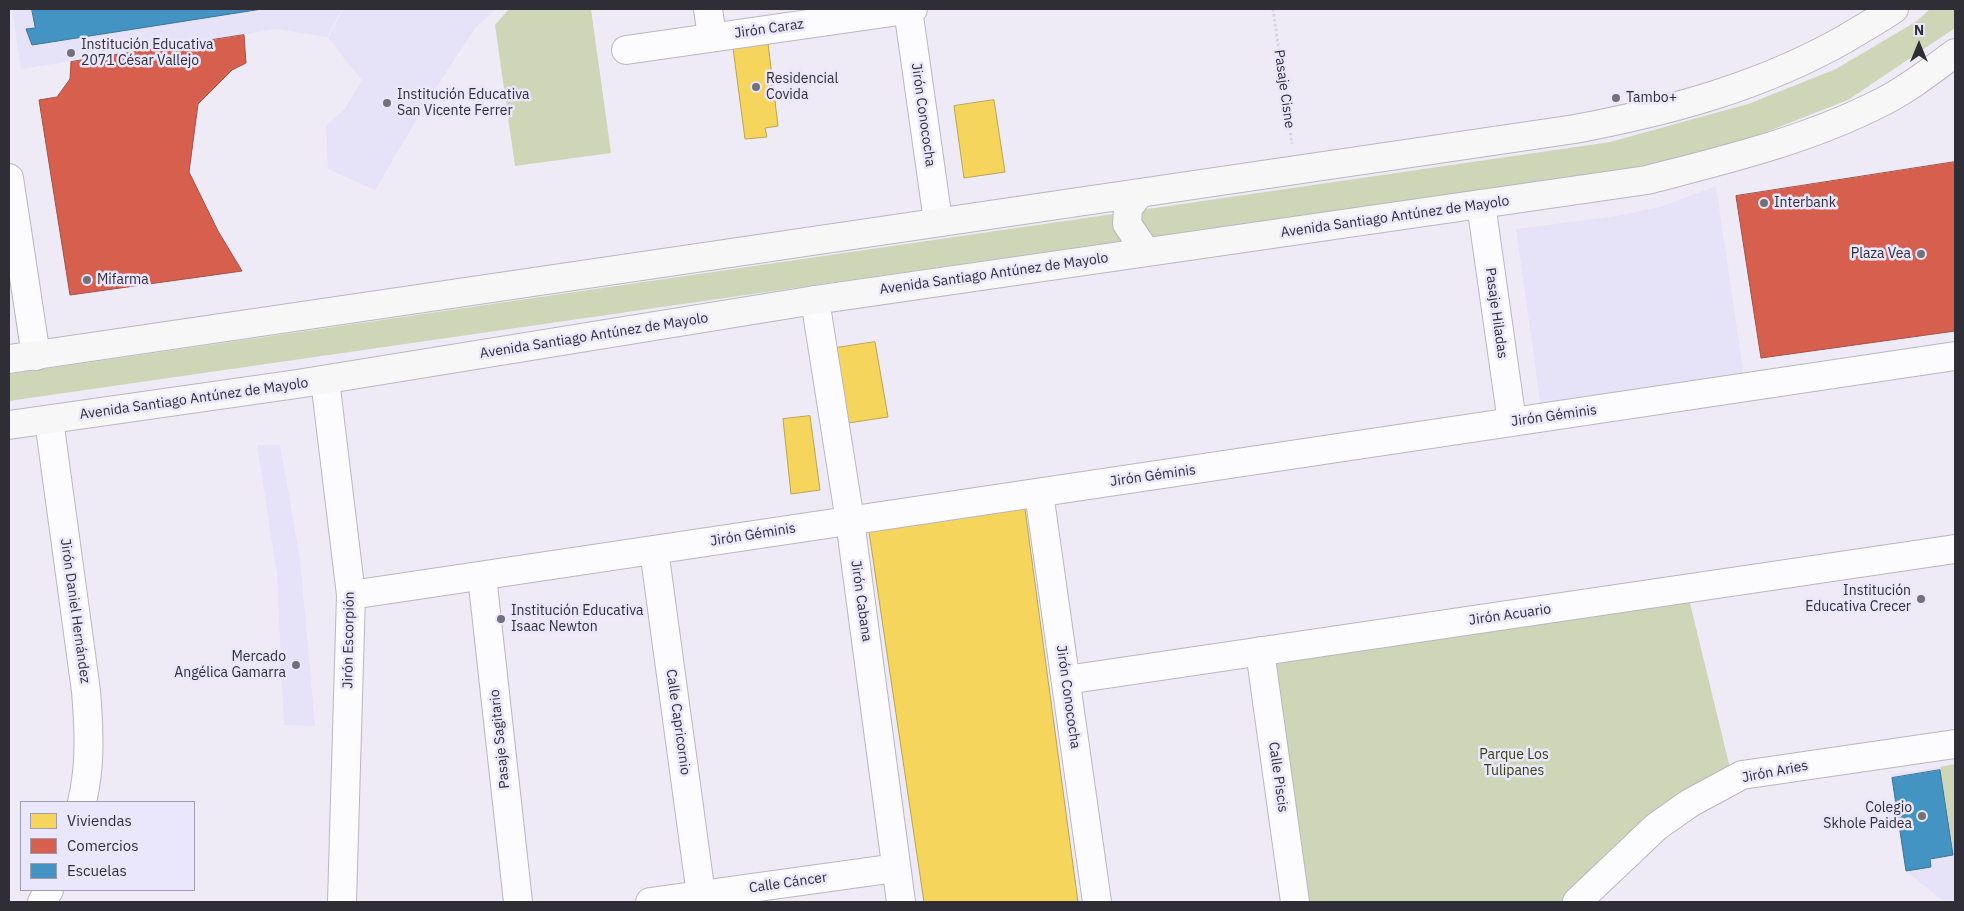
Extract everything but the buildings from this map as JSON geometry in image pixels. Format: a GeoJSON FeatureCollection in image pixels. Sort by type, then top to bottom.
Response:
{"type":"FeatureCollection","features":[{"type":"Feature","properties":{"kind":"main road"},"geometry":{"type":"LineString","coordinates":[[9,360],[938,221],[1139,194],[1575,129],[1696,102],[1740,88],[1812,58],[1894,9]]}},
{"type":"Feature","properties":{"kind":"main road","name":"Avenida Santiago Antúnez de Mayolo"},"geometry":{"type":"LineString","coordinates":[[9,425],[324,380],[814,300],[1647,180],[1748,153],[1813,133],[1884,101],[1939,66],[1955,53]]}},
{"type":"Feature","properties":{"kind":"main road"},"geometry":{"type":"LineString","coordinates":[[1139,194],[1128,208],[1127,224],[1146,252]]}},
{"type":"Feature","properties":{"kind":"main road"},"geometry":{"type":"LineString","coordinates":[[1104,199],[1116,211],[1121,226],[1120,242],[1112,258]]}},
{"type":"Feature","properties":{"kind":"street"},"geometry":{"type":"LineString","coordinates":[[708,9],[712,37]]}},
{"type":"Feature","properties":{"kind":"street","name":"Jirón Caraz"},"geometry":{"type":"LineString","coordinates":[[626,50],[910,9]]}},
{"type":"Feature","properties":{"kind":"street","name":"Jirón Conococha"},"geometry":{"type":"LineString","coordinates":[[910,9],[938,221]]}},
{"type":"Feature","properties":{"kind":"street"},"geometry":{"type":"LineString","coordinates":[[9,178],[36,356]]}},
{"type":"Feature","properties":{"kind":"street","name":"Pasaje Hiladas"},"geometry":{"type":"LineString","coordinates":[[1481,204],[1512,422]]}},
{"type":"Feature","properties":{"kind":"street","name":"Jirón Cabana"},"geometry":{"type":"LineString","coordinates":[[814,300],[850,521],[902,902]]}},
{"type":"Feature","properties":{"kind":"street","name":"Jirón Géminis"},"geometry":{"type":"LineString","coordinates":[[351,595],[1955,356]]}},
{"type":"Feature","properties":{"kind":"street","name":"Jirón Escorpión"},"geometry":{"type":"LineString","coordinates":[[324,380],[351,595],[342,902]]}},
{"type":"Feature","properties":{"kind":"street","name":"Jirón Daniel Hernández"},"geometry":{"type":"LineString","coordinates":[[49,420],[86,691],[90,736],[88,780],[82,801]]}},
{"type":"Feature","properties":{"kind":"street","name":"Jirón Conococha"},"geometry":{"type":"LineString","coordinates":[[1039,492],[1097,902]]}},
{"type":"Feature","properties":{"kind":"street","name":"Jirón Acuario"},"geometry":{"type":"LineString","coordinates":[[1066,680],[1955,549]]}},
{"type":"Feature","properties":{"kind":"street","name":"Calle Capricornio"},"geometry":{"type":"LineString","coordinates":[[654,550],[701,895]]}},
{"type":"Feature","properties":{"kind":"street","name":"Pasaje Sagitario"},"geometry":{"type":"LineString","coordinates":[[482,576],[518,902]]}},
{"type":"Feature","properties":{"kind":"street","name":"Calle Piscis"},"geometry":{"type":"LineString","coordinates":[[1260,651],[1296,902]]}},
{"type":"Feature","properties":{"kind":"street","name":"Jirón Aries"},"geometry":{"type":"LineString","coordinates":[[1577,902],[1656,827],[1690,803],[1742,775],[1955,744]]}},
{"type":"Feature","properties":{"kind":"street","name":"Calle Cáncer"},"geometry":{"type":"LineString","coordinates":[[650,902],[896,868]]}},
{"type":"Feature","properties":{"kind":"street"},"geometry":{"type":"LineString","coordinates":[[42,902],[48,891]]}},
{"type":"Feature","properties":{"kind":"path","name":"Pasaje Cisne"},"geometry":{"type":"LineString","coordinates":[[1273,9],[1296,170]]}},
{"type":"Feature","properties":{"kind":"shaded area","name":"Institución Educativa 2071 César Vallejo"},"geometry":{"type":"Polygon","coordinates":[[[12,9],[342,9],[327,37],[277,29],[21,69],[12,9]]]}},
{"type":"Feature","properties":{"kind":"shaded area","name":"Institución Educativa San Vicente Ferrer"},"geometry":{"type":"Polygon","coordinates":[[[343,9],[496,9],[475,28],[430,97],[375,190],[328,169],[326,126],[345,109],[362,80],[328,38],[343,9]]]}},
{"type":"Feature","properties":{"kind":"shaded area"},"geometry":{"type":"Polygon","coordinates":[[[1716,186],[1744,377],[1541,407],[1516,229],[1617,216],[1663,206],[1716,186]]]}},
{"type":"Feature","properties":{"kind":"shaded area"},"geometry":{"type":"Polygon","coordinates":[[[257,445],[280,445],[300,559],[315,726],[284,725],[277,574],[257,445]]]}},
{"type":"Feature","properties":{"kind":"shaded area","name":"Colegio Skhole Paidea"},"geometry":{"type":"Polygon","coordinates":[[[1940,767],[1955,862],[1955,902],[1945,902],[1906,871],[1891,774],[1940,767]]]}},
{"type":"Feature","properties":{"kind":"green space"},"geometry":{"type":"Polygon","coordinates":[[[509,9],[591,9],[611,153],[515,166],[495,25],[509,9]]]}},
{"type":"Feature","properties":{"kind":"green space"},"geometry":{"type":"Polygon","coordinates":[[[1930,9],[1955,9],[1955,28],[1848,100],[1743,141],[1636,170],[1135,239],[9,401],[9,374],[1610,142],[1748,104],[1836,69],[1917,21],[1930,9]]]}},
{"type":"Feature","properties":{"kind":"green space","name":"Parque Los Tulipanes"},"geometry":{"type":"Polygon","coordinates":[[[1688,595],[1730,768],[1568,902],[1304,902],[1270,664],[1688,595]]]}},
{"type":"Feature","properties":{"kind":"green space"},"geometry":{"type":"Polygon","coordinates":[[[1955,764],[1955,862],[1940,767],[1955,764]]]}},
{"type":"Feature","properties":{"kind":"place","name":"Institución Educativa 2071 César Vallejo"},"geometry":{"type":"Point","coordinates":[71,53]}},
{"type":"Feature","properties":{"kind":"place","name":"Residencial Covida"},"geometry":{"type":"Point","coordinates":[756,87]}},
{"type":"Feature","properties":{"kind":"place","name":"Tambo+"},"geometry":{"type":"Point","coordinates":[1616,98]}},
{"type":"Feature","properties":{"kind":"place","name":"Institución Educativa San Vicente Ferrer"},"geometry":{"type":"Point","coordinates":[387,103]}},
{"type":"Feature","properties":{"kind":"place","name":"Interbank"},"geometry":{"type":"Point","coordinates":[1764,203]}},
{"type":"Feature","properties":{"kind":"place","name":"Plaza Vea"},"geometry":{"type":"Point","coordinates":[1921,254]}},
{"type":"Feature","properties":{"kind":"place","name":"Mifarma"},"geometry":{"type":"Point","coordinates":[87,280]}},
{"type":"Feature","properties":{"kind":"place","name":"Institución Educativa Crecer"},"geometry":{"type":"Point","coordinates":[1921,599]}},
{"type":"Feature","properties":{"kind":"place","name":"Institución Educativa Isaac Newton"},"geometry":{"type":"Point","coordinates":[501,619]}},
{"type":"Feature","properties":{"kind":"place","name":"Mercado Angélica Gamarra"},"geometry":{"type":"Point","coordinates":[296,665]}},
{"type":"Feature","properties":{"kind":"place","name":"Colegio Skhole Paidea"},"geometry":{"type":"Point","coordinates":[1922,816]}}]}
